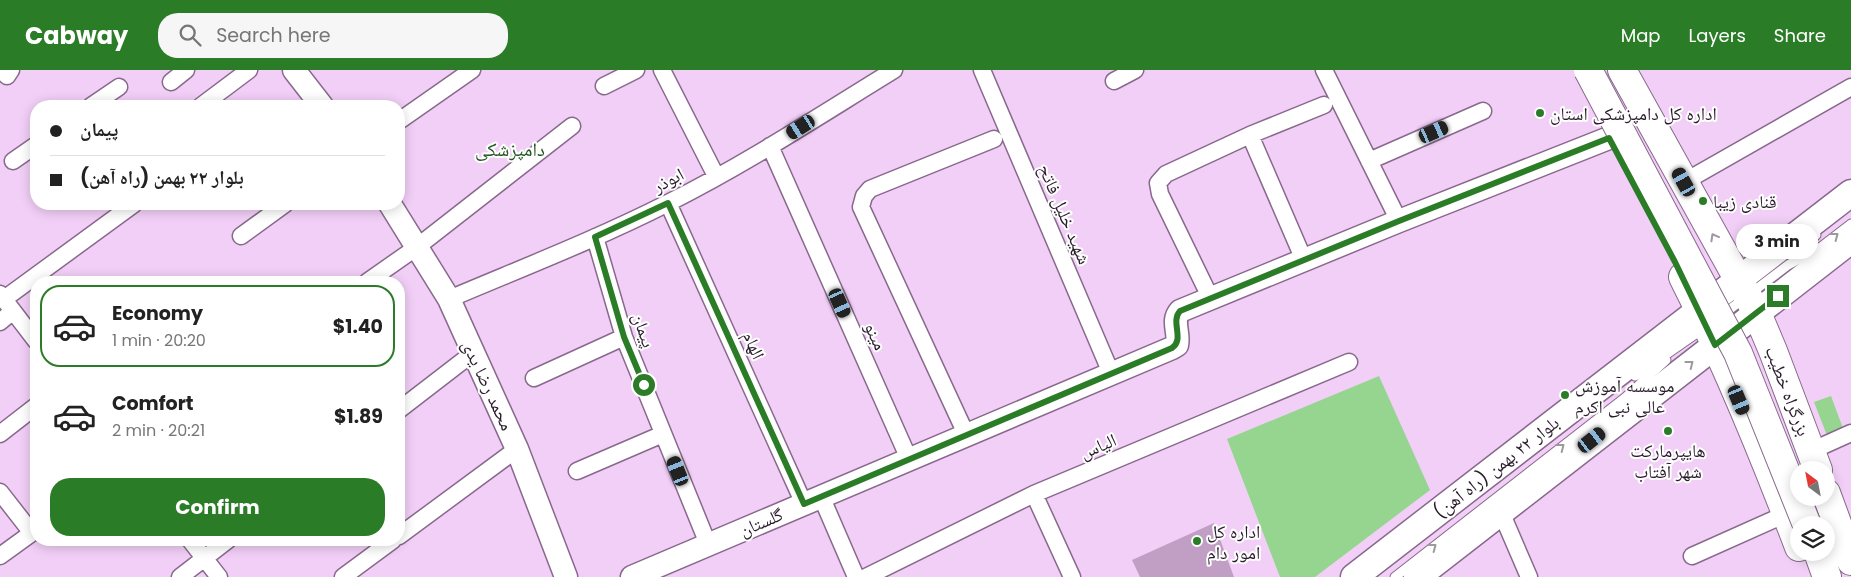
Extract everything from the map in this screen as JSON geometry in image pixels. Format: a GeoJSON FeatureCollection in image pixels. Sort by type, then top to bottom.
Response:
{"type":"FeatureCollection","features":[{"type":"Feature","properties":{"kind":"highway"},"geometry":{"type":"LineString","coordinates":[[1574,70],[1707,327],[1772,475],[1795,516]]}},
{"type":"Feature","properties":{"kind":"highway"},"geometry":{"type":"LineString","coordinates":[[1588,70],[1738,353],[1796,516]]}},
{"type":"Feature","properties":{"kind":"highway"},"geometry":{"type":"LineString","coordinates":[[1604,70],[1752,347],[1810,461]]}},
{"type":"Feature","properties":{"kind":"highway","name":"بزرگراه خطیب"},"geometry":{"type":"LineString","coordinates":[[1622,70],[1747,296],[1798,417],[1811,461]]}},
{"type":"Feature","properties":{"kind":"highway"},"geometry":{"type":"LineString","coordinates":[[1644,204],[1684,182]]}},
{"type":"Feature","properties":{"kind":"highway"},"geometry":{"type":"LineString","coordinates":[[1755,436],[1762,440],[1778,442],[1791,433],[1798,417]]}},
{"type":"Feature","properties":{"kind":"highway"},"geometry":{"type":"LineString","coordinates":[[1772,475],[1771,461],[1776,450],[1789,444],[1804,447],[1811,461]]}},
{"type":"Feature","properties":{"kind":"highway"},"geometry":{"type":"LineString","coordinates":[[1830,506],[1843,544],[1842,577]]}},
{"type":"Feature","properties":{"kind":"highway"},"geometry":{"type":"LineString","coordinates":[[1804,561],[1810,577]]}},
{"type":"Feature","properties":{"kind":"highway"},"geometry":{"type":"LineString","coordinates":[[1821,561],[1827,577]]}},
{"type":"Feature","properties":{"kind":"main road","name":"بلوار ۲۲ بهمن (راه آهن)"},"geometry":{"type":"LineString","coordinates":[[1354,577],[1707,327],[1747,296],[1851,193]]}},
{"type":"Feature","properties":{"kind":"main road","name":"بلوار ۲۲ بهمن (راه آهن)"},"geometry":{"type":"LineString","coordinates":[[1417,577],[1500,512],[1707,327],[1747,296],[1851,240]]}},
{"type":"Feature","properties":{"kind":"street"},"geometry":{"type":"LineString","coordinates":[[2,70],[7,76],[11,70]]}},
{"type":"Feature","properties":{"kind":"street"},"geometry":{"type":"LineString","coordinates":[[171,82],[186,70]]}},
{"type":"Feature","properties":{"kind":"street"},"geometry":{"type":"LineString","coordinates":[[209,100],[248,70]]}},
{"type":"Feature","properties":{"kind":"street"},"geometry":{"type":"LineString","coordinates":[[294,70],[317,100]]}},
{"type":"Feature","properties":{"kind":"street"},"geometry":{"type":"LineString","coordinates":[[405,117],[472,70]]}},
{"type":"Feature","properties":{"kind":"street"},"geometry":{"type":"LineString","coordinates":[[604,86],[636,70]]}},
{"type":"Feature","properties":{"kind":"street"},"geometry":{"type":"LineString","coordinates":[[662,70],[716,176]]}},
{"type":"Feature","properties":{"kind":"street","name":"ابوذر"},"geometry":{"type":"LineString","coordinates":[[449,299],[595,237],[668,203],[770,146],[894,70]]}},
{"type":"Feature","properties":{"kind":"street","name":"شهید خلیل فاتح"},"geometry":{"type":"LineString","coordinates":[[982,70],[1111,373]]}},
{"type":"Feature","properties":{"kind":"street"},"geometry":{"type":"LineString","coordinates":[[1114,81],[1135,70]]}},
{"type":"Feature","properties":{"kind":"street"},"geometry":{"type":"LineString","coordinates":[[1324,70],[1399,221]]}},
{"type":"Feature","properties":{"kind":"street"},"geometry":{"type":"LineString","coordinates":[[101,100],[119,87]]}},
{"type":"Feature","properties":{"kind":"street"},"geometry":{"type":"LineString","coordinates":[[1684,182],[1851,87]]}},
{"type":"Feature","properties":{"kind":"street"},"geometry":{"type":"LineString","coordinates":[[1210,297],[1160,194],[1158,183],[1166,174],[1324,105]]}},
{"type":"Feature","properties":{"kind":"street"},"geometry":{"type":"LineString","coordinates":[[1370,161],[1483,111]]}},
{"type":"Feature","properties":{"kind":"street"},"geometry":{"type":"LineString","coordinates":[[376,276],[417,247],[572,126]]}},
{"type":"Feature","properties":{"kind":"street"},"geometry":{"type":"LineString","coordinates":[[1250,136],[1304,260]]}},
{"type":"Feature","properties":{"kind":"street","name":"گلستان"},"geometry":{"type":"LineString","coordinates":[[632,577],[1176,345],[1178,340],[1176,315],[1180,311],[1210,297],[1609,138]]}},
{"type":"Feature","properties":{"kind":"street"},"geometry":{"type":"LineString","coordinates":[[966,434],[861,207],[864,196],[870,189],[994,139]]}},
{"type":"Feature","properties":{"kind":"street","name":"مینو"},"geometry":{"type":"LineString","coordinates":[[770,146],[909,459]]}},
{"type":"Feature","properties":{"kind":"street"},"geometry":{"type":"LineString","coordinates":[[13,162],[30,149]]}},
{"type":"Feature","properties":{"kind":"street","name":"الهام"},"geometry":{"type":"LineString","coordinates":[[668,203],[812,500],[856,577]]}},
{"type":"Feature","properties":{"kind":"street"},"geometry":{"type":"LineString","coordinates":[[38,276],[121,210]]}},
{"type":"Feature","properties":{"kind":"street"},"geometry":{"type":"LineString","coordinates":[[240,236],[276,210]]}},
{"type":"Feature","properties":{"kind":"street","name":"محمد رضا یدی"},"geometry":{"type":"LineString","coordinates":[[394,210],[449,299],[517,449],[566,577]]}},
{"type":"Feature","properties":{"kind":"street","name":"پیمان"},"geometry":{"type":"LineString","coordinates":[[595,237],[624,337],[708,544]]}},
{"type":"Feature","properties":{"kind":"street"},"geometry":{"type":"LineString","coordinates":[[0,322],[6,301],[30,282]]}},
{"type":"Feature","properties":{"kind":"street"},"geometry":{"type":"LineString","coordinates":[[6,301],[30,333]]}},
{"type":"Feature","properties":{"kind":"street"},"geometry":{"type":"LineString","coordinates":[[534,378],[624,337]]}},
{"type":"Feature","properties":{"kind":"street"},"geometry":{"type":"LineString","coordinates":[[405,405],[473,353]]}},
{"type":"Feature","properties":{"kind":"street","name":"الیاس"},"geometry":{"type":"LineString","coordinates":[[866,577],[1034,494],[1350,362]]}},
{"type":"Feature","properties":{"kind":"street"},"geometry":{"type":"LineString","coordinates":[[0,434],[30,411]]}},
{"type":"Feature","properties":{"kind":"street"},"geometry":{"type":"LineString","coordinates":[[1812,461],[1851,432]]}},
{"type":"Feature","properties":{"kind":"street"},"geometry":{"type":"LineString","coordinates":[[577,471],[663,434]]}},
{"type":"Feature","properties":{"kind":"street"},"geometry":{"type":"LineString","coordinates":[[405,532],[517,449]]}},
{"type":"Feature","properties":{"kind":"street"},"geometry":{"type":"LineString","coordinates":[[0,492],[30,526]]}},
{"type":"Feature","properties":{"kind":"street"},"geometry":{"type":"LineString","coordinates":[[1034,494],[1072,577]]}},
{"type":"Feature","properties":{"kind":"street"},"geometry":{"type":"LineString","coordinates":[[1500,512],[1529,577]]}},
{"type":"Feature","properties":{"kind":"street"},"geometry":{"type":"LineString","coordinates":[[1692,556],[1790,522]]}},
{"type":"Feature","properties":{"kind":"street"},"geometry":{"type":"LineString","coordinates":[[0,556],[30,534]]}},
{"type":"Feature","properties":{"kind":"street"},"geometry":{"type":"LineString","coordinates":[[195,546],[219,577]]}},
{"type":"Feature","properties":{"kind":"street"},"geometry":{"type":"LineString","coordinates":[[180,577],[220,546]]}},
{"type":"Feature","properties":{"kind":"street"},"geometry":{"type":"LineString","coordinates":[[343,577],[385,546]]}},
{"type":"Feature","properties":{"kind":"lane"},"geometry":{"type":"LineString","coordinates":[[1788,264],[1821,246],[1851,224]]}},
{"type":"Feature","properties":{"kind":"lane"},"geometry":{"type":"LineString","coordinates":[[1747,296],[1788,264],[1821,231]]}},
{"type":"Feature","properties":{"kind":"lane"},"geometry":{"type":"LineString","coordinates":[[1628,380],[1707,327]]}},
{"type":"Feature","properties":{"kind":"lane"},"geometry":{"type":"LineString","coordinates":[[1395,577],[1626,396],[1685,343]]}},
{"type":"Feature","properties":{"kind":"green space"},"geometry":{"type":"Polygon","coordinates":[[[1379,376],[1430,490],[1315,577],[1280,577],[1227,439],[1379,376]]]}},
{"type":"Feature","properties":{"kind":"green space"},"geometry":{"type":"Polygon","coordinates":[[[1831,396],[1844,431],[1828,438],[1814,402],[1831,396]]]}},
{"type":"Feature","properties":{"kind":"building","name":"اداره کل امور دام"},"geometry":{"type":"Polygon","coordinates":[[[1214,523],[1234,577],[1140,577],[1132,560],[1214,523]]]}},
{"type":"Feature","properties":{"kind":"place","name":"اداره کل دامپزشکی استان"},"geometry":{"type":"Point","coordinates":[1540,113]}},
{"type":"Feature","properties":{"kind":"place","name":"قنادی زیبا"},"geometry":{"type":"Point","coordinates":[1703,201]}},
{"type":"Feature","properties":{"kind":"place","name":"موسسه آموزش عالی نبی اکرم"},"geometry":{"type":"Point","coordinates":[1565,395]}},
{"type":"Feature","properties":{"kind":"place","name":"هایپرمارکت شهر آفتاب"},"geometry":{"type":"Point","coordinates":[1668,431]}},
{"type":"Feature","properties":{"kind":"place","name":"اداره کل امور دام"},"geometry":{"type":"Point","coordinates":[1197,541]}},
{"type":"Feature","properties":{"kind":"district","name":"دامپزشکی"},"geometry":{"type":"Point","coordinates":[510,149]}},
{"type":"Feature","properties":{"kind":"route"},"geometry":{"type":"LineString","coordinates":[[644,385],[624,337],[595,237],[668,203],[804,504],[1172,348],[1178,340],[1176,315],[1180,311],[1210,297],[1609,138],[1700,310],[1715,345],[1778,296]]}}]}
